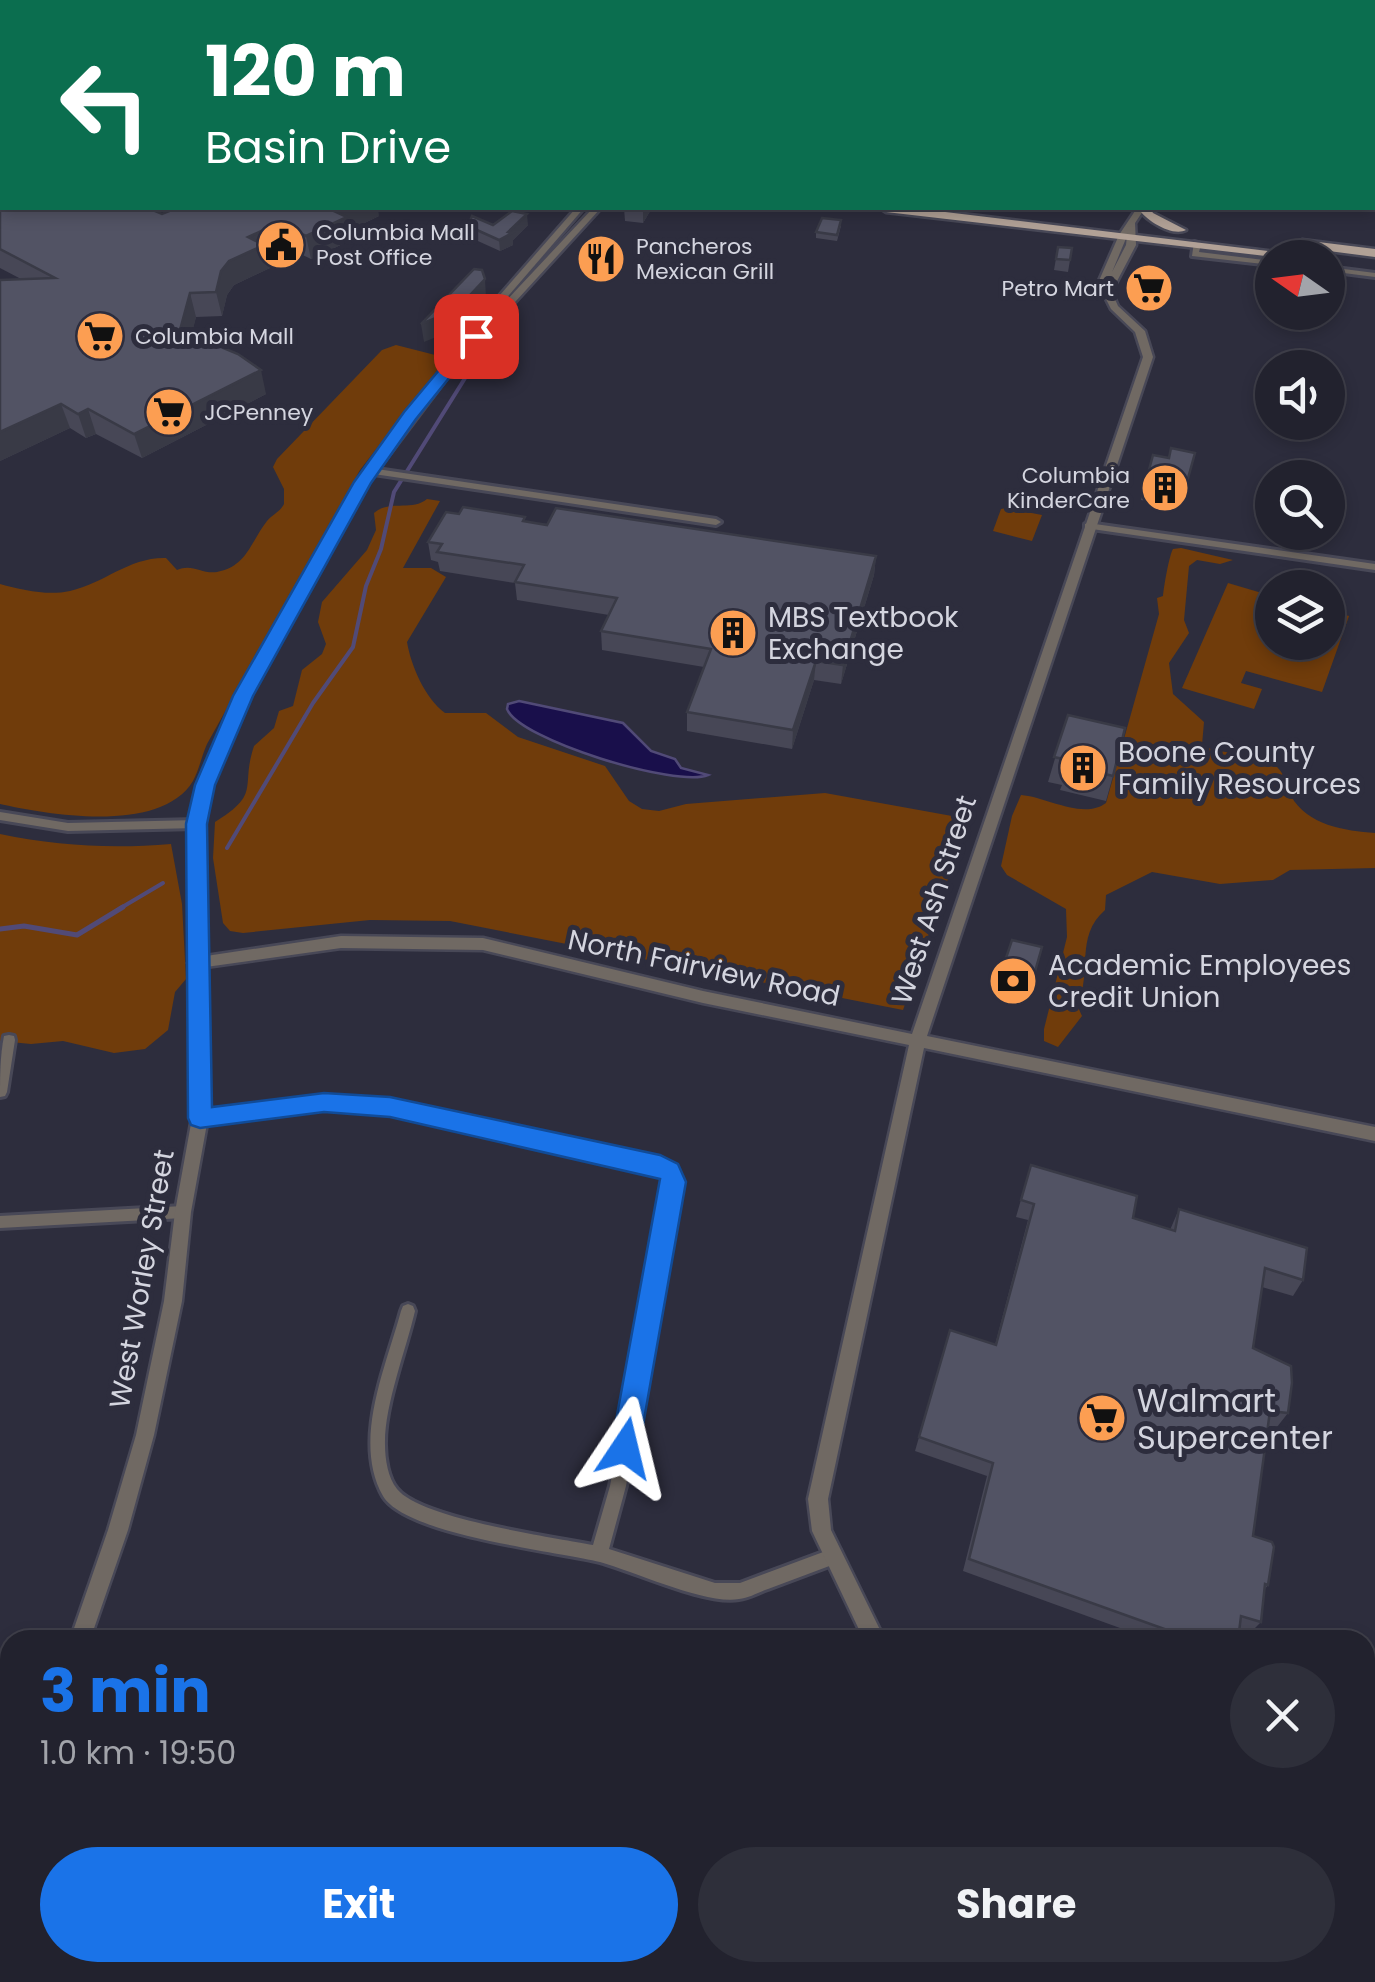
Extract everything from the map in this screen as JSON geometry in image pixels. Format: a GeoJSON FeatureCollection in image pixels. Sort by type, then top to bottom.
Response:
{"type":"FeatureCollection","features":[{"type":"Feature","properties":{"kind":"main road"},"geometry":{"type":"LineString","coordinates":[[906,210],[1130,232],[1180,230],[1375,253]]}},
{"type":"Feature","properties":{"kind":"main road"},"geometry":{"type":"LineString","coordinates":[[994,210],[1255,251]]}},
{"type":"Feature","properties":{"kind":"main road"},"geometry":{"type":"LineString","coordinates":[[1144,210],[1180,230]]}},
{"type":"Feature","properties":{"kind":"main road"},"geometry":{"type":"LineString","coordinates":[[1345,260],[1375,264]]}},
{"type":"Feature","properties":{"kind":"street","name":"West Worley Street"},"geometry":{"type":"LineString","coordinates":[[476,336],[492,308],[578,210]]}},
{"type":"Feature","properties":{"kind":"street","name":"West Worley Street"},"geometry":{"type":"LineString","coordinates":[[83,1630],[145,1435],[173,1300],[183,1212],[200,1118],[197,824],[205,785],[243,696],[370,470],[476,336],[594,210]]}},
{"type":"Feature","properties":{"kind":"street","name":"West Ash Street"},"geometry":{"type":"LineString","coordinates":[[871,1630],[822,1531],[818,1499],[918,1039],[1088,526],[1148,358],[1140,330],[1114,307],[1106,287],[1141,210]]}},
{"type":"Feature","properties":{"kind":"street"},"geometry":{"type":"LineString","coordinates":[[1197,244],[1195,254],[1255,261]]}},
{"type":"Feature","properties":{"kind":"street"},"geometry":{"type":"LineString","coordinates":[[1345,272],[1375,276]]}},
{"type":"Feature","properties":{"kind":"street"},"geometry":{"type":"LineString","coordinates":[[370,470],[716,522]]}},
{"type":"Feature","properties":{"kind":"street"},"geometry":{"type":"LineString","coordinates":[[1088,526],[1375,567]]}},
{"type":"Feature","properties":{"kind":"street"},"geometry":{"type":"LineString","coordinates":[[0,816],[68,827],[197,824]]}},
{"type":"Feature","properties":{"kind":"street","name":"North Fairview Road"},"geometry":{"type":"LineString","coordinates":[[196,963],[342,942],[484,944],[703,998],[1375,1134]]}},
{"type":"Feature","properties":{"kind":"street"},"geometry":{"type":"LineString","coordinates":[[0,1091],[9,1040]]}},
{"type":"Feature","properties":{"kind":"street"},"geometry":{"type":"LineString","coordinates":[[200,1118],[324,1102],[390,1107],[660,1166],[670,1172],[674,1182],[618,1486],[599,1554]]}},
{"type":"Feature","properties":{"kind":"street"},"geometry":{"type":"LineString","coordinates":[[0,1222],[183,1212]]}},
{"type":"Feature","properties":{"kind":"street"},"geometry":{"type":"LineString","coordinates":[[408,1311],[377,1442],[381,1470],[392,1496],[410,1510],[599,1554],[715,1592],[740,1591],[834,1556]]}},
{"type":"Feature","properties":{"kind":"shaded area"},"geometry":{"type":"Polygon","coordinates":[[[396,345],[447,358],[360,470],[207,744],[193,781],[178,798],[131,814],[75,816],[0,804],[0,584],[35,592],[62,592],[153,559],[166,558],[177,570],[217,572],[235,565],[284,504],[284,489],[273,467],[277,459],[382,350],[396,345]]]}},
{"type":"Feature","properties":{"kind":"shaded area"},"geometry":{"type":"Polygon","coordinates":[[[427,499],[440,501],[403,568],[431,568],[446,577],[407,642],[420,681],[445,713],[486,713],[518,737],[605,766],[629,801],[642,809],[659,811],[686,804],[825,793],[952,816],[961,822],[964,832],[903,1010],[450,921],[370,920],[243,933],[230,931],[223,923],[213,858],[215,822],[239,804],[247,789],[254,746],[274,728],[279,711],[293,706],[302,670],[322,654],[326,644],[318,622],[322,602],[367,550],[376,530],[374,513],[427,499]]]}},
{"type":"Feature","properties":{"kind":"shaded area"},"geometry":{"type":"Polygon","coordinates":[[[1001,509],[1042,515],[1032,541],[993,531],[1001,509]]]}},
{"type":"Feature","properties":{"kind":"shaded area"},"geometry":{"type":"Polygon","coordinates":[[[1173,549],[1233,560],[1220,564],[1197,560],[1189,566],[1184,620],[1189,633],[1169,663],[1173,694],[1204,722],[1202,745],[1269,761],[1280,770],[1291,796],[1307,814],[1339,828],[1375,833],[1375,868],[1290,870],[1273,880],[1220,884],[1152,872],[1106,895],[1105,910],[1087,943],[1082,993],[1077,1005],[1082,1016],[1058,1047],[1044,1041],[1044,1029],[1067,937],[1066,909],[1007,875],[1001,866],[1012,816],[1021,795],[1076,808],[1097,808],[1106,803],[1159,614],[1157,598],[1163,596],[1173,549]]]}},
{"type":"Feature","properties":{"kind":"shaded area"},"geometry":{"type":"Polygon","coordinates":[[[1228,583],[1255,591],[1255,660],[1333,660],[1322,692],[1246,671],[1241,683],[1262,689],[1254,709],[1182,688],[1228,583]]]}},
{"type":"Feature","properties":{"kind":"shaded area"},"geometry":{"type":"Polygon","coordinates":[[[519,701],[623,723],[651,751],[675,759],[681,768],[708,775],[665,775],[568,747],[518,721],[507,709],[508,704],[519,701]]]}},
{"type":"Feature","properties":{"kind":"shaded area"},"geometry":{"type":"Polygon","coordinates":[[[0,834],[85,845],[171,844],[182,904],[186,979],[175,992],[168,1030],[145,1049],[114,1053],[63,1041],[0,1041],[0,834]]]}},
{"type":"Feature","properties":{"kind":"building","name":"Columbia Mall"},"geometry":{"type":"Polygon","coordinates":[[[0,210],[153,210],[162,214],[172,210],[340,210],[336,212],[347,217],[306,236],[279,223],[248,237],[264,245],[229,261],[221,271],[216,292],[190,293],[180,330],[238,354],[261,370],[134,434],[88,409],[78,414],[61,404],[0,432],[0,280],[55,278],[0,249],[0,210]]]}},
{"type":"Feature","properties":{"kind":"building"},"geometry":{"type":"Polygon","coordinates":[[[512,211],[527,214],[508,232],[512,233],[499,240],[468,226],[472,216],[493,225],[512,211]]]}},
{"type":"Feature","properties":{"kind":"building"},"geometry":{"type":"Polygon","coordinates":[[[822,218],[841,220],[837,235],[816,232],[822,218]]]}},
{"type":"Feature","properties":{"kind":"building"},"geometry":{"type":"Polygon","coordinates":[[[1058,247],[1072,248],[1070,260],[1056,259],[1058,247]]]}},
{"type":"Feature","properties":{"kind":"building"},"geometry":{"type":"Polygon","coordinates":[[[474,269],[482,270],[485,279],[456,310],[421,324],[474,269]]]}},
{"type":"Feature","properties":{"kind":"building"},"geometry":{"type":"Polygon","coordinates":[[[1171,448],[1195,453],[1185,489],[1146,481],[1153,455],[1169,458],[1171,448]]]}},
{"type":"Feature","properties":{"kind":"building","name":"MBS Textbook Exchange"},"geometry":{"type":"Polygon","coordinates":[[[463,507],[525,517],[523,521],[547,525],[556,508],[876,556],[843,665],[816,661],[793,730],[687,712],[711,649],[601,631],[617,598],[515,582],[524,565],[437,552],[442,544],[428,542],[446,512],[459,514],[463,507]]]}},
{"type":"Feature","properties":{"kind":"building"},"geometry":{"type":"Polygon","coordinates":[[[1068,715],[1125,728],[1113,776],[1067,765],[1068,760],[1054,757],[1068,715]]]}},
{"type":"Feature","properties":{"kind":"building"},"geometry":{"type":"Polygon","coordinates":[[[1012,940],[1042,947],[1032,982],[1001,973],[1012,940]]]}},
{"type":"Feature","properties":{"kind":"building","name":"Walmart Supercenter"},"geometry":{"type":"Polygon","coordinates":[[[1031,1165],[1137,1196],[1133,1218],[1175,1231],[1179,1209],[1307,1248],[1303,1280],[1265,1268],[1253,1348],[1291,1366],[1292,1383],[1288,1413],[1270,1411],[1253,1536],[1272,1542],[1274,1547],[1261,1622],[1241,1616],[1239,1630],[1167,1630],[969,1559],[993,1463],[919,1437],[950,1330],[996,1345],[1034,1204],[1021,1200],[1031,1165]]]}},
{"type":"Feature","properties":{"kind":"waterway"},"geometry":{"type":"LineString","coordinates":[[227,848],[313,703],[353,647],[366,586],[381,549],[394,492],[467,375]]}},
{"type":"Feature","properties":{"kind":"waterway"},"geometry":{"type":"LineString","coordinates":[[119,909],[163,883]]}},
{"type":"Feature","properties":{"kind":"waterway"},"geometry":{"type":"LineString","coordinates":[[0,929],[24,926],[77,935],[123,907]]}},
{"type":"Feature","properties":{"kind":"place","name":"Columbia Mall Post Office"},"geometry":{"type":"Point","coordinates":[281,245]}},
{"type":"Feature","properties":{"kind":"place","name":"Pancheros Mexican Grill"},"geometry":{"type":"Point","coordinates":[601,259]}},
{"type":"Feature","properties":{"kind":"place","name":"Petro Mart"},"geometry":{"type":"Point","coordinates":[1149,288]}},
{"type":"Feature","properties":{"kind":"place","name":"Columbia Mall"},"geometry":{"type":"Point","coordinates":[100,336]}},
{"type":"Feature","properties":{"kind":"place","name":"JCPenney"},"geometry":{"type":"Point","coordinates":[169,412]}},
{"type":"Feature","properties":{"kind":"place","name":"Columbia KinderCare"},"geometry":{"type":"Point","coordinates":[1165,488]}},
{"type":"Feature","properties":{"kind":"place","name":"MBS Textbook Exchange"},"geometry":{"type":"Point","coordinates":[733,633]}},
{"type":"Feature","properties":{"kind":"place","name":"Boone County Family Resources"},"geometry":{"type":"Point","coordinates":[1083,768]}},
{"type":"Feature","properties":{"kind":"place","name":"Academic Employees Credit Union"},"geometry":{"type":"Point","coordinates":[1013,981]}},
{"type":"Feature","properties":{"kind":"place","name":"Walmart Supercenter"},"geometry":{"type":"Point","coordinates":[1102,1418]}},
{"type":"Feature","properties":{"kind":"route"},"geometry":{"type":"LineString","coordinates":[[476,336],[410,416],[363,482],[243,696],[205,785],[197,824],[200,1118],[324,1102],[390,1107],[660,1166],[670,1172],[674,1182],[625,1448]]}}]}
